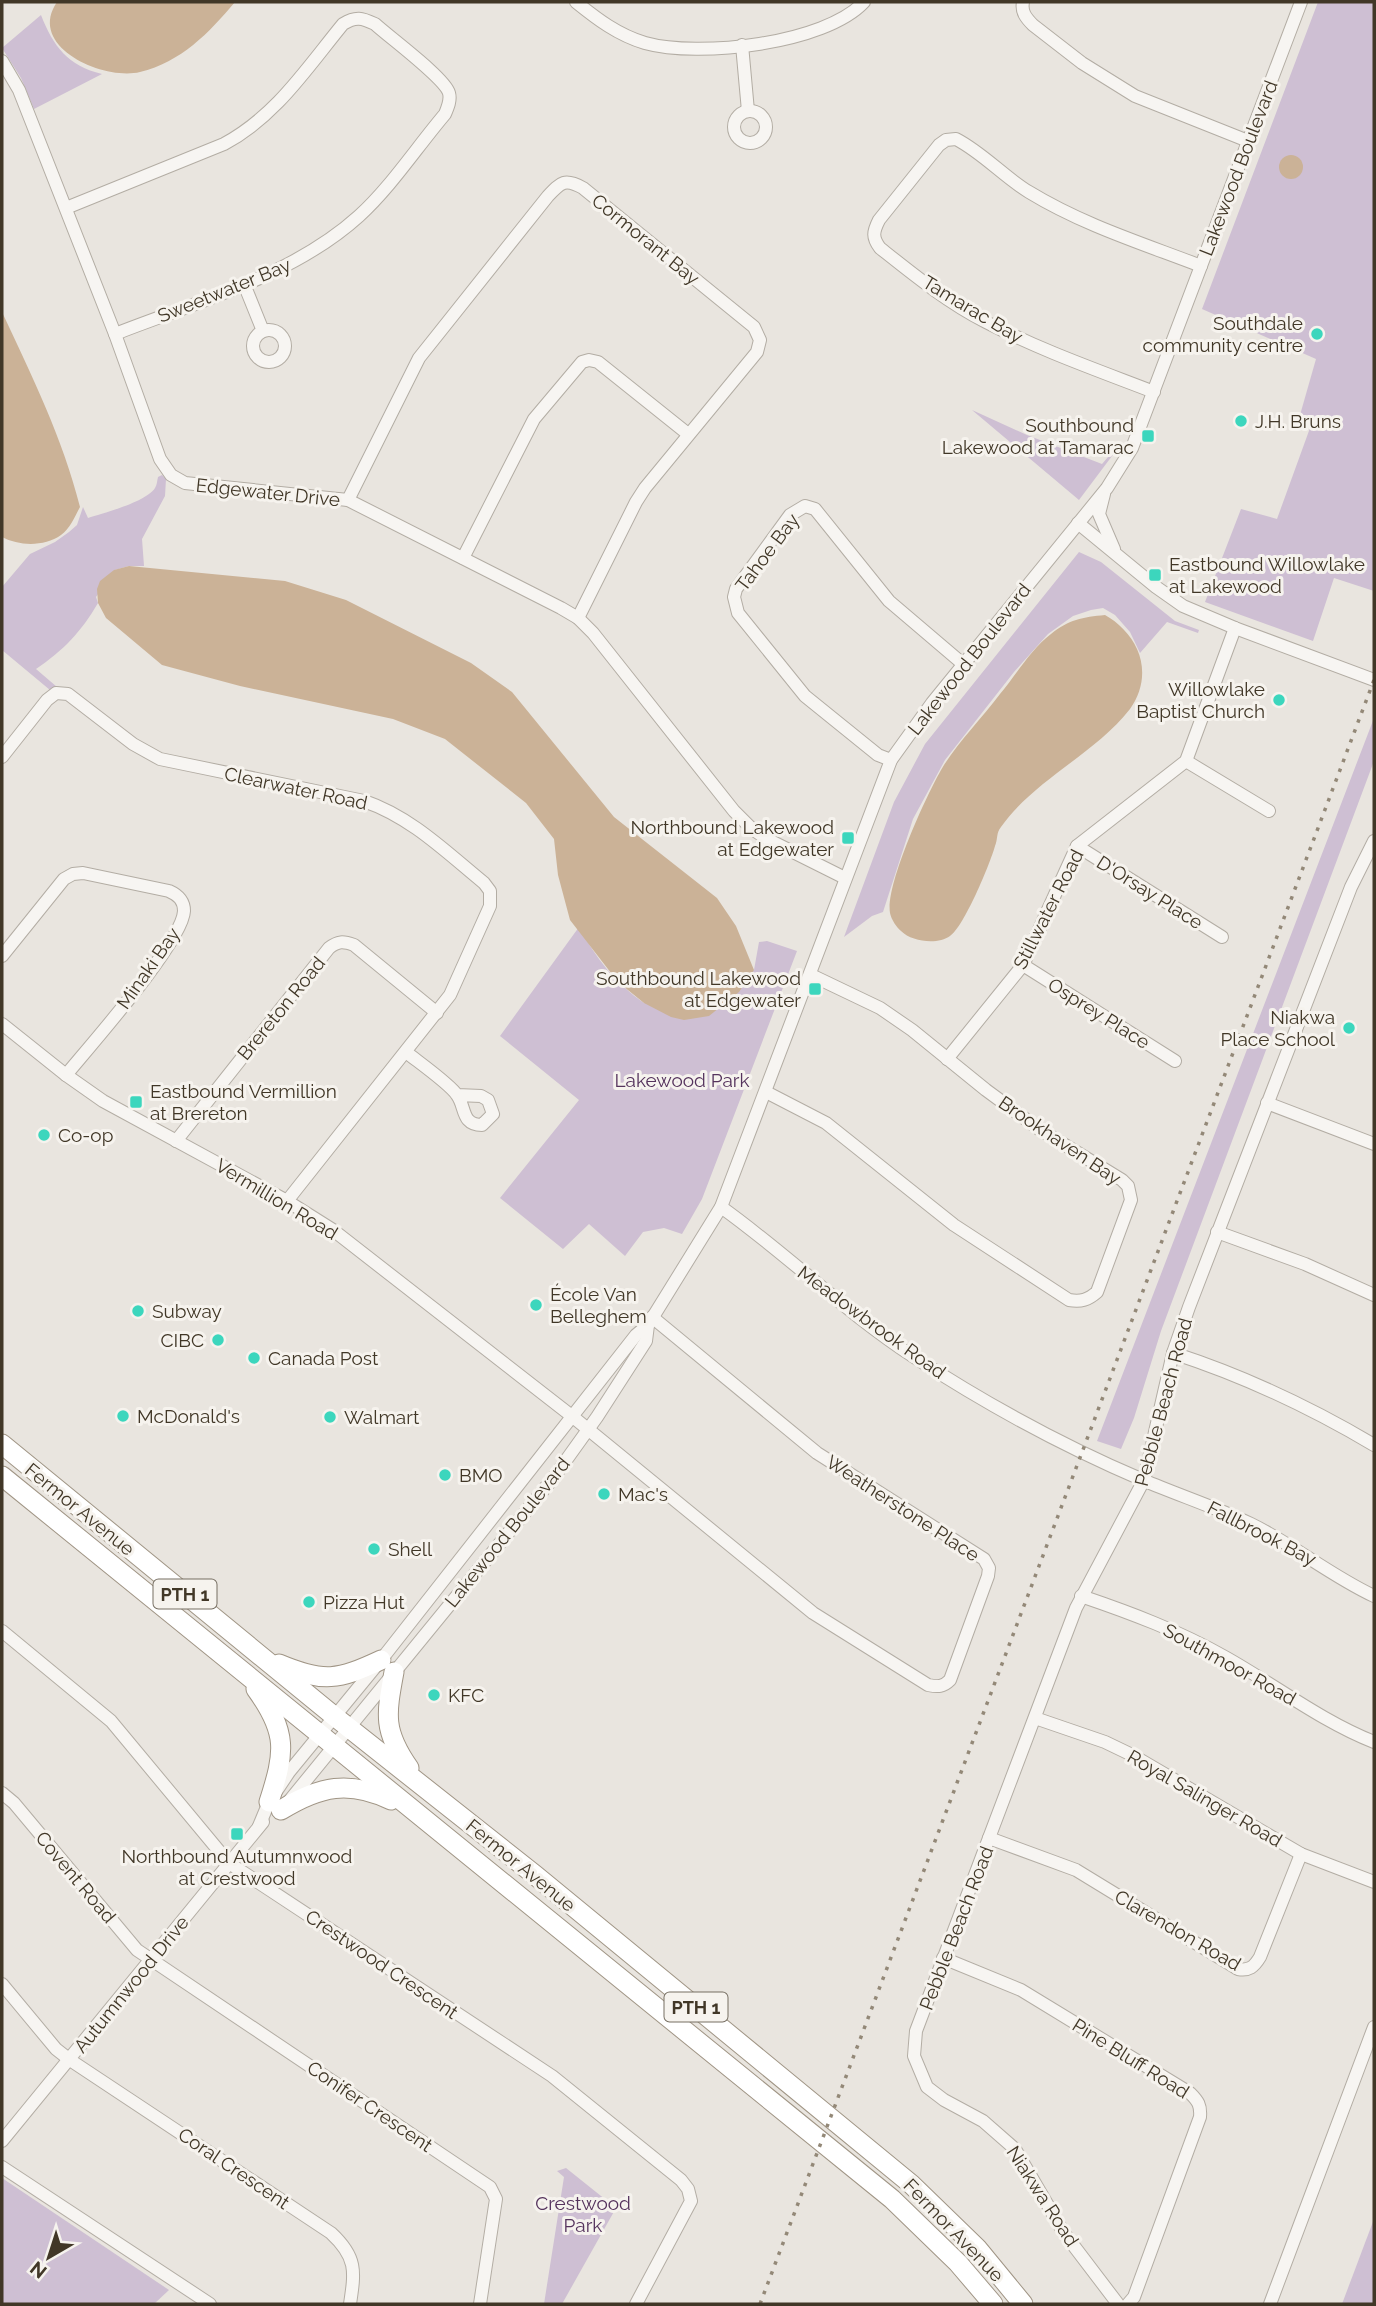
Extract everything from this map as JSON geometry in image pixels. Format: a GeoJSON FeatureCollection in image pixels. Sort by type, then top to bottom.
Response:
{"type":"FeatureCollection","features":[{"type":"Feature","properties":{"kind":"highway","name":"Fermor Avenue"},"geometry":{"type":"LineString","coordinates":[[2,1444],[262,1658],[546,1883],[911,2184],[977,2248],[1023,2304]]}},
{"type":"Feature","properties":{"kind":"highway","name":"Fermor Avenue"},"geometry":{"type":"LineString","coordinates":[[2,1476],[892,2199],[958,2263],[993,2304]]}},
{"type":"Feature","properties":{"kind":"highway"},"geometry":{"type":"LineString","coordinates":[[262,1658],[303,1674],[331,1678],[387,1666],[387,1723],[395,1749],[419,1784]]}},
{"type":"Feature","properties":{"kind":"highway"},"geometry":{"type":"LineString","coordinates":[[243,1672],[270,1708],[282,1738],[275,1806],[339,1787],[373,1791],[418,1814]]}},
{"type":"Feature","properties":{"kind":"street"},"geometry":{"type":"LineString","coordinates":[[576,2],[624,35],[645,43],[681,50],[795,38],[833,24],[864,2]]}},
{"type":"Feature","properties":{"kind":"street"},"geometry":{"type":"LineString","coordinates":[[1023,2],[1022,8],[1026,17],[1033,24],[1110,82],[1135,96],[1248,141]]}},
{"type":"Feature","properties":{"kind":"street","name":"Lakewood Boulevard"},"geometry":{"type":"LineString","coordinates":[[350,1729],[387,1666],[460,1558],[636,1335],[650,1321],[721,1207],[891,760],[963,664],[1107,488],[1132,448],[1202,266],[1297,3]]}},
{"type":"Feature","properties":{"kind":"street","name":"Sweetwater Bay"},"geometry":{"type":"LineString","coordinates":[[66,208],[243,134],[262,120],[279,102],[343,24],[352,18],[362,18],[375,24],[442,81],[450,95],[449,106],[360,215],[309,254],[284,268],[115,334]]}},
{"type":"Feature","properties":{"kind":"street"},"geometry":{"type":"LineString","coordinates":[[742,45],[748,111]]}},
{"type":"Feature","properties":{"kind":"street","name":"Edgewater Drive"},"geometry":{"type":"LineString","coordinates":[[2,61],[19,90],[66,208],[164,468],[177,480],[348,500],[578,618],[593,633],[734,811],[751,828],[845,878]]}},
{"type":"Feature","properties":{"kind":"street","name":"Tamarac Bay"},"geometry":{"type":"LineString","coordinates":[[1154,392],[1041,348],[984,321],[941,295],[880,248],[874,239],[873,231],[939,145],[946,140],[956,139],[1029,192],[1056,207],[1084,221],[1202,266]]}},
{"type":"Feature","properties":{"kind":"street","name":"Cormorant Bay"},"geometry":{"type":"LineString","coordinates":[[348,500],[419,358],[548,196],[558,185],[572,182],[583,188],[754,327],[760,346],[636,502],[578,618]]}},
{"type":"Feature","properties":{"kind":"street"},"geometry":{"type":"LineString","coordinates":[[244,284],[263,331]]}},
{"type":"Feature","properties":{"kind":"street"},"geometry":{"type":"LineString","coordinates":[[463,558],[534,419],[582,362],[598,362],[688,434]]}},
{"type":"Feature","properties":{"kind":"street"},"geometry":{"type":"LineString","coordinates":[[1107,488],[1099,514],[1117,555]]}},
{"type":"Feature","properties":{"kind":"street","name":"Tahoe Bay"},"geometry":{"type":"LineString","coordinates":[[891,760],[878,755],[805,696],[735,605],[736,589],[790,515],[805,506],[815,509],[889,601],[963,664]]}},
{"type":"Feature","properties":{"kind":"street"},"geometry":{"type":"LineString","coordinates":[[1078,523],[1183,606],[1374,680]]}},
{"type":"Feature","properties":{"kind":"street"},"geometry":{"type":"LineString","coordinates":[[1235,628],[1186,761],[1269,811]]}},
{"type":"Feature","properties":{"kind":"street","name":"Clearwater Road"},"geometry":{"type":"LineString","coordinates":[[2,757],[47,700],[62,693],[77,699],[133,744],[160,759],[364,801],[399,815],[484,883],[490,891],[490,906],[450,995],[287,1201]]}},
{"type":"Feature","properties":{"kind":"street","name":"Stillwater Road"},"geometry":{"type":"LineString","coordinates":[[947,1059],[1023,965],[1077,846],[1186,761]]}},
{"type":"Feature","properties":{"kind":"street","name":"Pebble Beach Road"},"geometry":{"type":"LineString","coordinates":[[922,2078],[914,2056],[916,2031],[1081,1595],[1144,1480],[1173,1353],[1351,887],[1374,841]]}},
{"type":"Feature","properties":{"kind":"street","name":"D'Orsay Place"},"geometry":{"type":"LineString","coordinates":[[1077,846],[1222,937]]}},
{"type":"Feature","properties":{"kind":"street","name":"Minaki Bay"},"geometry":{"type":"LineString","coordinates":[[2,956],[64,879],[73,874],[83,873],[169,891],[178,895],[183,902],[182,919],[165,951],[66,1075]]}},
{"type":"Feature","properties":{"kind":"street","name":"Brereton Road"},"geometry":{"type":"LineString","coordinates":[[176,1141],[329,948],[337,942],[344,941],[354,945],[437,1013]]}},
{"type":"Feature","properties":{"kind":"street","name":"Osprey Place"},"geometry":{"type":"LineString","coordinates":[[1023,965],[1175,1060]]}},
{"type":"Feature","properties":{"kind":"street","name":"Brookhaven Bay"},"geometry":{"type":"LineString","coordinates":[[766,1092],[826,1123],[987,1248],[1069,1300],[1079,1302],[1089,1299],[1097,1292],[1129,1209],[1131,1200],[1128,1186],[1039,1129],[880,1008],[811,975]]}},
{"type":"Feature","properties":{"kind":"street","name":"Vermillion Road"},"geometry":{"type":"LineString","coordinates":[[2,1024],[103,1101],[287,1201],[333,1230],[573,1417]]}},
{"type":"Feature","properties":{"kind":"street"},"geometry":{"type":"LineString","coordinates":[[406,1052],[457,1095]]}},
{"type":"Feature","properties":{"kind":"street"},"geometry":{"type":"LineString","coordinates":[[1267,1103],[1374,1144]]}},
{"type":"Feature","properties":{"kind":"street","name":"Meadowbrook Road"},"geometry":{"type":"LineString","coordinates":[[721,1207],[911,1355],[1000,1409],[1082,1452],[1144,1480]]}},
{"type":"Feature","properties":{"kind":"street"},"geometry":{"type":"LineString","coordinates":[[1217,1232],[1305,1264],[1374,1295]]}},
{"type":"Feature","properties":{"kind":"street","name":"Lakewood Boulevard"},"geometry":{"type":"LineString","coordinates":[[334,1716],[387,1666],[476,1571],[554,1477],[646,1341],[650,1321]]}},
{"type":"Feature","properties":{"kind":"street","name":"Weatherstone Place"},"geometry":{"type":"LineString","coordinates":[[573,1417],[813,1613],[928,1685],[939,1687],[950,1680],[988,1576],[989,1568],[984,1559],[817,1453],[650,1321]]}},
{"type":"Feature","properties":{"kind":"street"},"geometry":{"type":"LineString","coordinates":[[1173,1353],[1274,1391],[1374,1445]]}},
{"type":"Feature","properties":{"kind":"street","name":"Fallbrook Bay"},"geometry":{"type":"LineString","coordinates":[[1144,1480],[1253,1525],[1293,1546],[1374,1596]]}},
{"type":"Feature","properties":{"kind":"street"},"geometry":{"type":"LineString","coordinates":[[460,1558],[476,1571]]}},
{"type":"Feature","properties":{"kind":"street","name":"Southmoor Road"},"geometry":{"type":"LineString","coordinates":[[1081,1595],[1191,1639],[1328,1720],[1374,1742]]}},
{"type":"Feature","properties":{"kind":"street","name":"Crestwood Crescent"},"geometry":{"type":"LineString","coordinates":[[3,1635],[111,1721],[229,1863],[552,2076],[681,2180],[688,2189],[691,2201],[636,2304]]}},
{"type":"Feature","properties":{"kind":"street","name":"Autumnwood Drive"},"geometry":{"type":"LineString","coordinates":[[275,1806],[289,1772],[334,1716]]}},
{"type":"Feature","properties":{"kind":"street","name":"Royal Salinger Road"},"geometry":{"type":"LineString","coordinates":[[1035,1718],[1105,1742],[1132,1755],[1301,1854],[1374,1882]]}},
{"type":"Feature","properties":{"kind":"street","name":"Autumnwood Drive"},"geometry":{"type":"LineString","coordinates":[[2,2141],[275,1806],[304,1785],[350,1729]]}},
{"type":"Feature","properties":{"kind":"street","name":"Covent Road"},"geometry":{"type":"LineString","coordinates":[[2,1793],[14,1803],[137,1950],[150,1960]]}},
{"type":"Feature","properties":{"kind":"street","name":"Clarendon Road"},"geometry":{"type":"LineString","coordinates":[[989,1838],[1076,1870],[1238,1969],[1247,1970],[1256,1964],[1260,1957],[1301,1854]]}},
{"type":"Feature","properties":{"kind":"street","name":"Pine Bluff Road"},"geometry":{"type":"LineString","coordinates":[[943,1958],[1021,1990],[1198,2101],[1201,2108],[1200,2117],[1133,2297],[1128,2304]]}},
{"type":"Feature","properties":{"kind":"street","name":"Conifer Crescent"},"geometry":{"type":"LineString","coordinates":[[150,1960],[490,2187],[496,2199],[480,2304]]}},
{"type":"Feature","properties":{"kind":"street","name":"Coral Crescent"},"geometry":{"type":"LineString","coordinates":[[2,1984],[56,2049],[70,2060],[331,2233],[346,2247],[353,2264],[350,2304]]}},
{"type":"Feature","properties":{"kind":"street"},"geometry":{"type":"LineString","coordinates":[[1270,2304],[1374,2027]]}},
{"type":"Feature","properties":{"kind":"street","name":"Niakwa Road"},"geometry":{"type":"LineString","coordinates":[[922,2078],[934,2094],[983,2121],[1015,2149],[1064,2233],[1118,2304]]}},
{"type":"Feature","properties":{"kind":"street"},"geometry":{"type":"LineString","coordinates":[[2,2167],[210,2304]]}},
{"type":"Feature","properties":{"kind":"green space","name":"Southdale community centre"},"geometry":{"type":"Polygon","coordinates":[[[1318,2],[1374,2],[1374,591],[1334,578],[1313,641],[1205,602],[1241,509],[1277,519],[1310,428],[1298,422],[1316,359],[1202,309],[1318,2]]]}},
{"type":"Feature","properties":{"kind":"green space"},"geometry":{"type":"Polygon","coordinates":[[[41,15],[63,53],[80,66],[102,74],[34,109],[21,78],[2,48],[41,15]]]}},
{"type":"Feature","properties":{"kind":"green space"},"geometry":{"type":"Polygon","coordinates":[[[972,410],[1102,464],[1115,449],[1115,452],[1079,500],[972,410]]]}},
{"type":"Feature","properties":{"kind":"green space"},"geometry":{"type":"Polygon","coordinates":[[[162,475],[166,479],[165,496],[142,539],[144,566],[115,570],[96,597],[98,603],[78,632],[36,669],[57,687],[50,690],[2,650],[2,587],[30,554],[55,542],[77,525],[83,507],[88,518],[124,506],[150,493],[156,487],[158,477],[162,475]]]}},
{"type":"Feature","properties":{"kind":"green space"},"geometry":{"type":"Polygon","coordinates":[[[1079,552],[1101,562],[1175,621],[1199,630],[1198,633],[1167,622],[1140,653],[1130,632],[1115,615],[1103,608],[1073,616],[1048,634],[1014,672],[945,760],[913,819],[883,912],[872,916],[844,937],[894,802],[925,744],[1079,552]]]}},
{"type":"Feature","properties":{"kind":"green space"},"geometry":{"type":"Polygon","coordinates":[[[1374,718],[1374,761],[1161,1331],[1134,1418],[1121,1449],[1097,1441],[1374,718]]]}},
{"type":"Feature","properties":{"kind":"green space","name":"Lakewood Park"},"geometry":{"type":"Polygon","coordinates":[[[579,927],[607,969],[644,1003],[754,970],[759,942],[767,941],[797,951],[702,1199],[682,1234],[664,1228],[643,1232],[625,1256],[589,1224],[563,1249],[500,1198],[579,1100],[500,1036],[579,927]]]}},
{"type":"Feature","properties":{"kind":"green space","name":"Crestwood Park"},"geometry":{"type":"Polygon","coordinates":[[[566,2168],[616,2208],[562,2304],[544,2304],[564,2177],[557,2171],[566,2168]]]}},
{"type":"Feature","properties":{"kind":"green space"},"geometry":{"type":"Polygon","coordinates":[[[2,2178],[169,2290],[154,2304],[2,2304],[2,2178]]]}},
{"type":"Feature","properties":{"kind":"green space"},"geometry":{"type":"Polygon","coordinates":[[[1374,2219],[1374,2304],[1342,2304],[1374,2219]]]}},
{"type":"Feature","properties":{"kind":"shaded area"},"geometry":{"type":"Polygon","coordinates":[[[57,2],[235,2],[215,25],[181,54],[155,67],[125,73],[90,66],[60,46],[52,33],[50,18],[57,2]]]}},
{"type":"Feature","properties":{"kind":"shaded area"},"geometry":{"type":"Polygon","coordinates":[[[1291,155],[1300,158],[1303,167],[1300,176],[1291,179],[1282,176],[1279,167],[1282,158],[1291,155]]]}},
{"type":"Feature","properties":{"kind":"shaded area"},"geometry":{"type":"Polygon","coordinates":[[[2,312],[56,432],[80,507],[64,532],[47,542],[24,543],[2,537],[2,312]]]}},
{"type":"Feature","properties":{"kind":"shaded area"},"geometry":{"type":"Polygon","coordinates":[[[129,566],[285,581],[346,600],[471,663],[512,692],[614,817],[717,898],[736,926],[754,970],[739,992],[709,1016],[684,1020],[671,1017],[644,1003],[618,982],[570,920],[558,875],[554,839],[526,803],[445,739],[393,719],[240,686],[162,665],[106,618],[98,603],[97,589],[100,581],[114,570],[129,566]]]}},
{"type":"Feature","properties":{"kind":"shaded area"},"geometry":{"type":"Polygon","coordinates":[[[1105,615],[1128,634],[1142,664],[1142,680],[1130,709],[1100,740],[1031,795],[1001,827],[982,880],[956,930],[939,941],[918,940],[906,935],[896,926],[890,913],[894,882],[919,816],[944,765],[1044,640],[1070,622],[1105,615]]]}},
{"type":"Feature","properties":{"kind":"railway"},"geometry":{"type":"LineString","coordinates":[[760,2304],[1374,680]]}},
{"type":"Feature","properties":{"kind":"place","name":"Southdale community centre"},"geometry":{"type":"Point","coordinates":[1317,334]}},
{"type":"Feature","properties":{"kind":"place","name":"J.H. Bruns"},"geometry":{"type":"Point","coordinates":[1241,421]}},
{"type":"Feature","properties":{"kind":"place","name":"Southbound Lakewood at Tamarac"},"geometry":{"type":"Point","coordinates":[1148,436]}},
{"type":"Feature","properties":{"kind":"place","name":"Eastbound Willowlake at Lakewood"},"geometry":{"type":"Point","coordinates":[1155,575]}},
{"type":"Feature","properties":{"kind":"place","name":"Willowlake Baptist Church"},"geometry":{"type":"Point","coordinates":[1279,700]}},
{"type":"Feature","properties":{"kind":"place","name":"Northbound Lakewood at Edgewater"},"geometry":{"type":"Point","coordinates":[848,838]}},
{"type":"Feature","properties":{"kind":"place","name":"Southbound Lakewood at Edgewater"},"geometry":{"type":"Point","coordinates":[815,989]}},
{"type":"Feature","properties":{"kind":"place","name":"Niakwa Place School"},"geometry":{"type":"Point","coordinates":[1349,1028]}},
{"type":"Feature","properties":{"kind":"place","name":"Eastbound Vermillion at Brereton"},"geometry":{"type":"Point","coordinates":[136,1102]}},
{"type":"Feature","properties":{"kind":"place","name":"Co-op"},"geometry":{"type":"Point","coordinates":[44,1135]}},
{"type":"Feature","properties":{"kind":"place","name":"École Van Belleghem"},"geometry":{"type":"Point","coordinates":[536,1305]}},
{"type":"Feature","properties":{"kind":"place","name":"Subway"},"geometry":{"type":"Point","coordinates":[138,1311]}},
{"type":"Feature","properties":{"kind":"place","name":"CIBC"},"geometry":{"type":"Point","coordinates":[218,1340]}},
{"type":"Feature","properties":{"kind":"place","name":"Canada Post"},"geometry":{"type":"Point","coordinates":[254,1358]}},
{"type":"Feature","properties":{"kind":"place","name":"McDonald's"},"geometry":{"type":"Point","coordinates":[123,1416]}},
{"type":"Feature","properties":{"kind":"place","name":"Walmart"},"geometry":{"type":"Point","coordinates":[330,1417]}},
{"type":"Feature","properties":{"kind":"place","name":"BMO"},"geometry":{"type":"Point","coordinates":[445,1475]}},
{"type":"Feature","properties":{"kind":"place","name":"Mac's"},"geometry":{"type":"Point","coordinates":[604,1494]}},
{"type":"Feature","properties":{"kind":"place","name":"Shell"},"geometry":{"type":"Point","coordinates":[374,1549]}},
{"type":"Feature","properties":{"kind":"place","name":"Pizza Hut"},"geometry":{"type":"Point","coordinates":[309,1602]}},
{"type":"Feature","properties":{"kind":"place","name":"KFC"},"geometry":{"type":"Point","coordinates":[434,1695]}},
{"type":"Feature","properties":{"kind":"place","name":"Northbound Autumnwood at Crestwood"},"geometry":{"type":"Point","coordinates":[237,1834]}}]}
